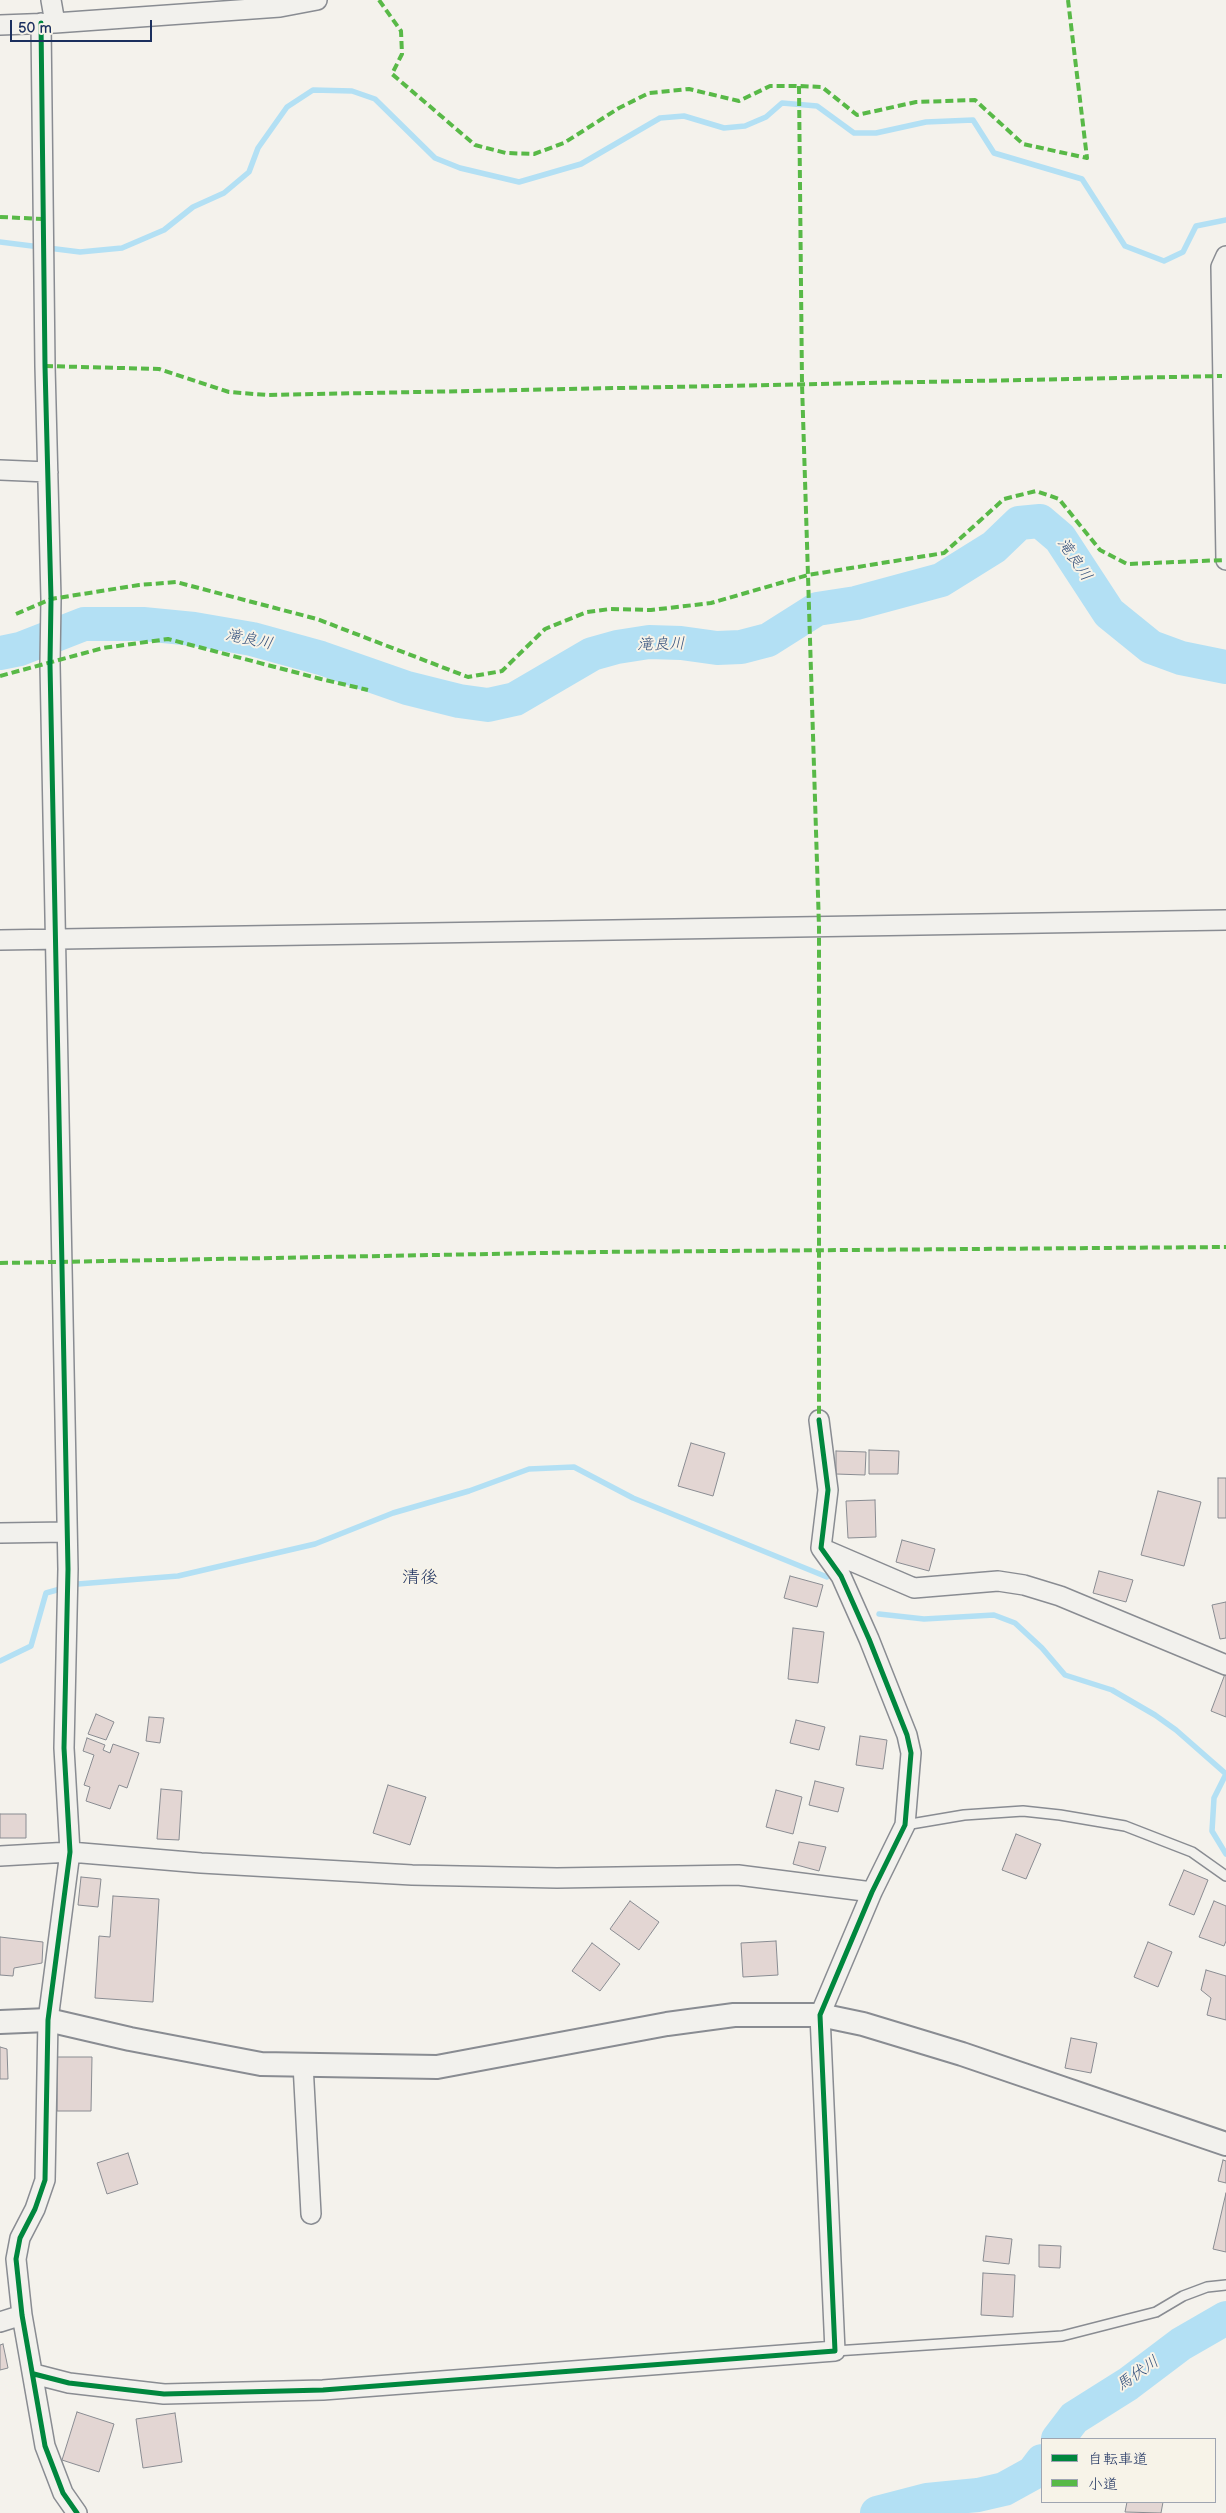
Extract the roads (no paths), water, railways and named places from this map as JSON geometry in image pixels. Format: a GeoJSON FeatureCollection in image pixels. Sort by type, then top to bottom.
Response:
{"type":"FeatureCollection","features":[{"type":"Feature","properties":{"kind":"street"},"geometry":{"type":"LineString","coordinates":[[52,0],[48,23],[43,236],[68,1569],[64,1748],[70,1852],[48,2020],[45,2180],[19,2245],[16,2259],[22,2315],[34,2374],[45,2446],[63,2492],[77,2513]]}},
{"type":"Feature","properties":{"kind":"street"},"geometry":{"type":"LineString","coordinates":[[0,25],[280,7],[317,0]]}},
{"type":"Feature","properties":{"kind":"street"},"geometry":{"type":"LineString","coordinates":[[1226,256],[1221,268],[1221,277],[1226,560]]}},
{"type":"Feature","properties":{"kind":"street"},"geometry":{"type":"LineString","coordinates":[[0,470],[48,472]]}},
{"type":"Feature","properties":{"kind":"street"},"geometry":{"type":"LineString","coordinates":[[0,940],[1226,920]]}},
{"type":"Feature","properties":{"kind":"street"},"geometry":{"type":"LineString","coordinates":[[34,2374],[69,2383],[174,2394],[333,2389],[834,2351],[820,2015],[872,1892],[905,1825],[911,1753],[907,1735],[869,1639],[841,1576],[821,1548],[828,1490],[819,1420]]}},
{"type":"Feature","properties":{"kind":"street"},"geometry":{"type":"LineString","coordinates":[[0,1533],[67,1532]]}},
{"type":"Feature","properties":{"kind":"street"},"geometry":{"type":"LineString","coordinates":[[821,1548],[914,1588],[998,1581],[1024,1585],[1060,1596],[1226,1665]]}},
{"type":"Feature","properties":{"kind":"street"},"geometry":{"type":"LineString","coordinates":[[0,1856],[70,1852],[201,1863],[412,1875],[557,1878],[738,1875],[872,1892]]}},
{"type":"Feature","properties":{"kind":"street"},"geometry":{"type":"LineString","coordinates":[[0,2022],[48,2020],[130,2039],[261,2064],[436,2066],[667,2024],[734,2015],[820,2015],[863,2024],[962,2054],[1226,2144]]}},
{"type":"Feature","properties":{"kind":"street"},"geometry":{"type":"LineString","coordinates":[[303,2064],[311,2214]]}},
{"type":"Feature","properties":{"kind":"street"},"geometry":{"type":"LineString","coordinates":[[0,2322],[22,2315]]}},
{"type":"Feature","properties":{"kind":"lane"},"geometry":{"type":"LineString","coordinates":[[905,1825],[964,1815],[1023,1811],[1060,1815],[1124,1826],[1192,1852],[1226,1876]]}},
{"type":"Feature","properties":{"kind":"lane"},"geometry":{"type":"LineString","coordinates":[[834,2351],[1062,2336],[1156,2312],[1183,2296],[1207,2287],[1226,2285]]}},
{"type":"Feature","properties":{"kind":"waterway"},"geometry":{"type":"LineString","coordinates":[[0,242],[80,252],[122,248],[164,230],[193,207],[224,193],[249,172],[258,148],[287,107],[313,90],[352,91],[375,99],[435,158],[460,168],[519,182],[581,164],[660,118],[684,116],[724,128],[745,126],[766,117],[782,103],[817,106],[854,133],[876,133],[926,122],[973,120],[994,153],[1082,179],[1125,246],[1164,261],[1183,252],[1196,226],[1226,220]]}},
{"type":"Feature","properties":{"kind":"waterway","name":"滝良川"},"geometry":{"type":"LineString","coordinates":[[0,653],[20,649],[84,624],[143,624],[194,629],[252,639],[321,658],[407,688],[459,701],[488,705],[515,699],[592,654],[617,647],[649,642],[681,643],[717,648],[741,647],[768,640],[817,609],[856,603],[941,580],[994,547],[1019,523],[1040,521],[1060,538],[1109,613],[1151,647],[1181,658],[1226,667]]}},
{"type":"Feature","properties":{"kind":"waterway"},"geometry":{"type":"LineString","coordinates":[[0,1661],[31,1646],[46,1593],[78,1584],[178,1576],[315,1544],[393,1513],[469,1491],[529,1469],[574,1467],[633,1498],[827,1577]]}},
{"type":"Feature","properties":{"kind":"waterway"},"geometry":{"type":"LineString","coordinates":[[879,1614],[924,1619],[994,1615],[1015,1623],[1042,1648],[1065,1675],[1112,1690],[1155,1715],[1176,1730],[1226,1774],[1214,1798],[1212,1831],[1226,1854]]}},
{"type":"Feature","properties":{"kind":"waterway","name":"馬伏川"},"geometry":{"type":"LineString","coordinates":[[1059,2438],[1074,2418],[1128,2384],[1181,2344],[1226,2318]]}},
{"type":"Feature","properties":{"kind":"waterway","name":"馬伏川"},"geometry":{"type":"LineString","coordinates":[[877,2513],[927,2500],[978,2495],[1004,2489],[1033,2473],[1041,2462]]}},
{"type":"Feature","properties":{"kind":"district","name":"清後"},"geometry":{"type":"Point","coordinates":[420,1578]}}]}
